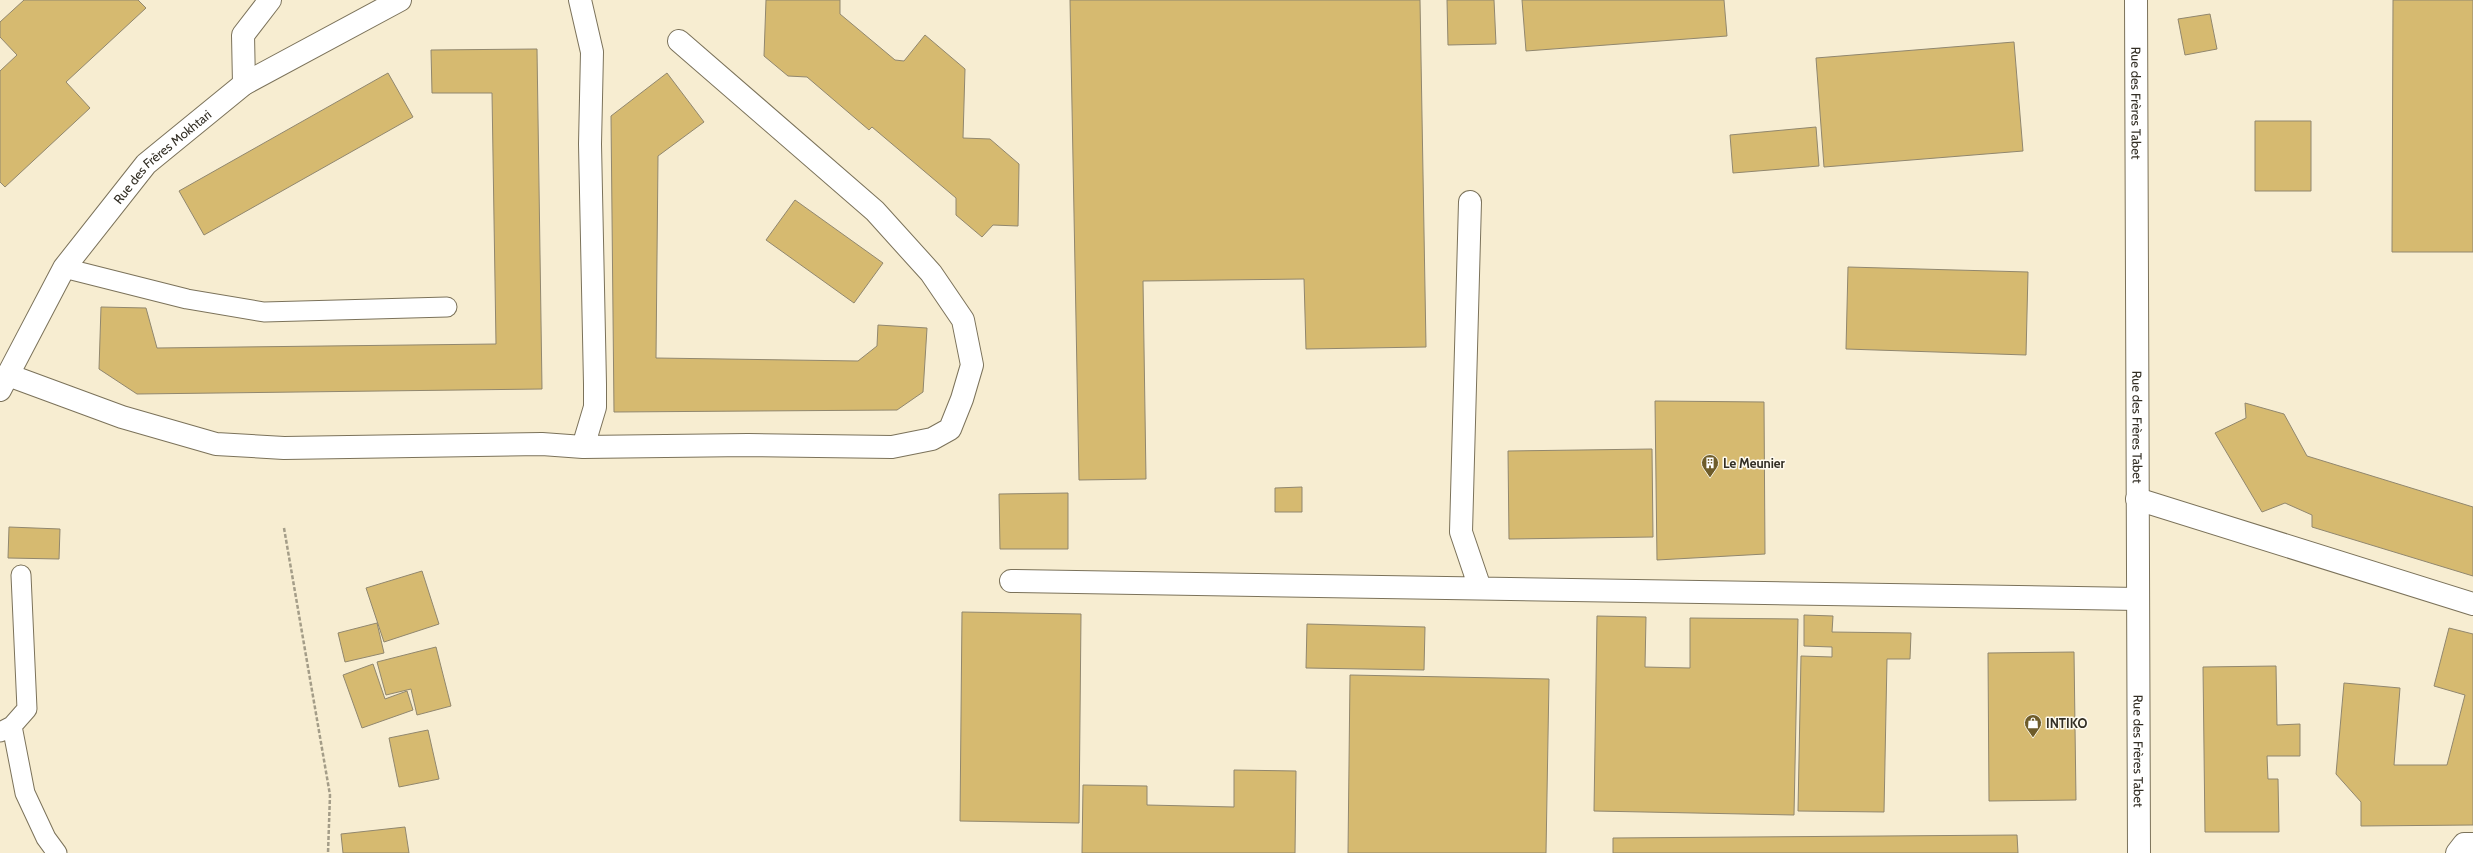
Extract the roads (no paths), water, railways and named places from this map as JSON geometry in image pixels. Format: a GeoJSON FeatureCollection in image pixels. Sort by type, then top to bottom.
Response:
{"type":"FeatureCollection","features":[{"type":"Feature","properties":{"kind":"street"},"geometry":{"type":"LineString","coordinates":[[244,84],[242,35],[270,0]]}},
{"type":"Feature","properties":{"kind":"street","name":"Rue des Frères Mokhtari"},"geometry":{"type":"LineString","coordinates":[[4,383],[64,268],[146,164],[244,84],[400,0]]}},
{"type":"Feature","properties":{"kind":"street"},"geometry":{"type":"LineString","coordinates":[[580,0],[592,52],[590,152],[595,384],[595,407],[583,447]]}},
{"type":"Feature","properties":{"kind":"street","name":"Rue des Frères Tabet"},"geometry":{"type":"LineString","coordinates":[[2136,0],[2138,853]]}},
{"type":"Feature","properties":{"kind":"street"},"geometry":{"type":"LineString","coordinates":[[4,383],[216,444],[284,448],[542,444],[583,447],[748,445],[892,446],[932,439],[950,429],[962,399],[972,365],[962,320],[931,273],[876,211],[679,41]]}},
{"type":"Feature","properties":{"kind":"street"},"geometry":{"type":"LineString","coordinates":[[1470,202],[1461,532],[1480,588]]}},
{"type":"Feature","properties":{"kind":"street"},"geometry":{"type":"LineString","coordinates":[[2137,499],[2473,604]]}},
{"type":"Feature","properties":{"kind":"street"},"geometry":{"type":"LineString","coordinates":[[1011,581],[2138,599]]}},
{"type":"Feature","properties":{"kind":"street"},"geometry":{"type":"LineString","coordinates":[[2457,853],[2464,844],[2473,844]]}},
{"type":"Feature","properties":{"kind":"lane"},"geometry":{"type":"LineString","coordinates":[[64,268],[187,299],[264,312],[447,307]]}},
{"type":"Feature","properties":{"kind":"lane"},"geometry":{"type":"LineString","coordinates":[[21,575],[27,709],[6,729],[25,793],[46,838],[57,853]]}},
{"type":"Feature","properties":{"kind":"place","name":"Le Meunier"},"geometry":{"type":"Point","coordinates":[1710,478]}},
{"type":"Feature","properties":{"kind":"place","name":"INTIKO"},"geometry":{"type":"Point","coordinates":[2033,738]}}]}
